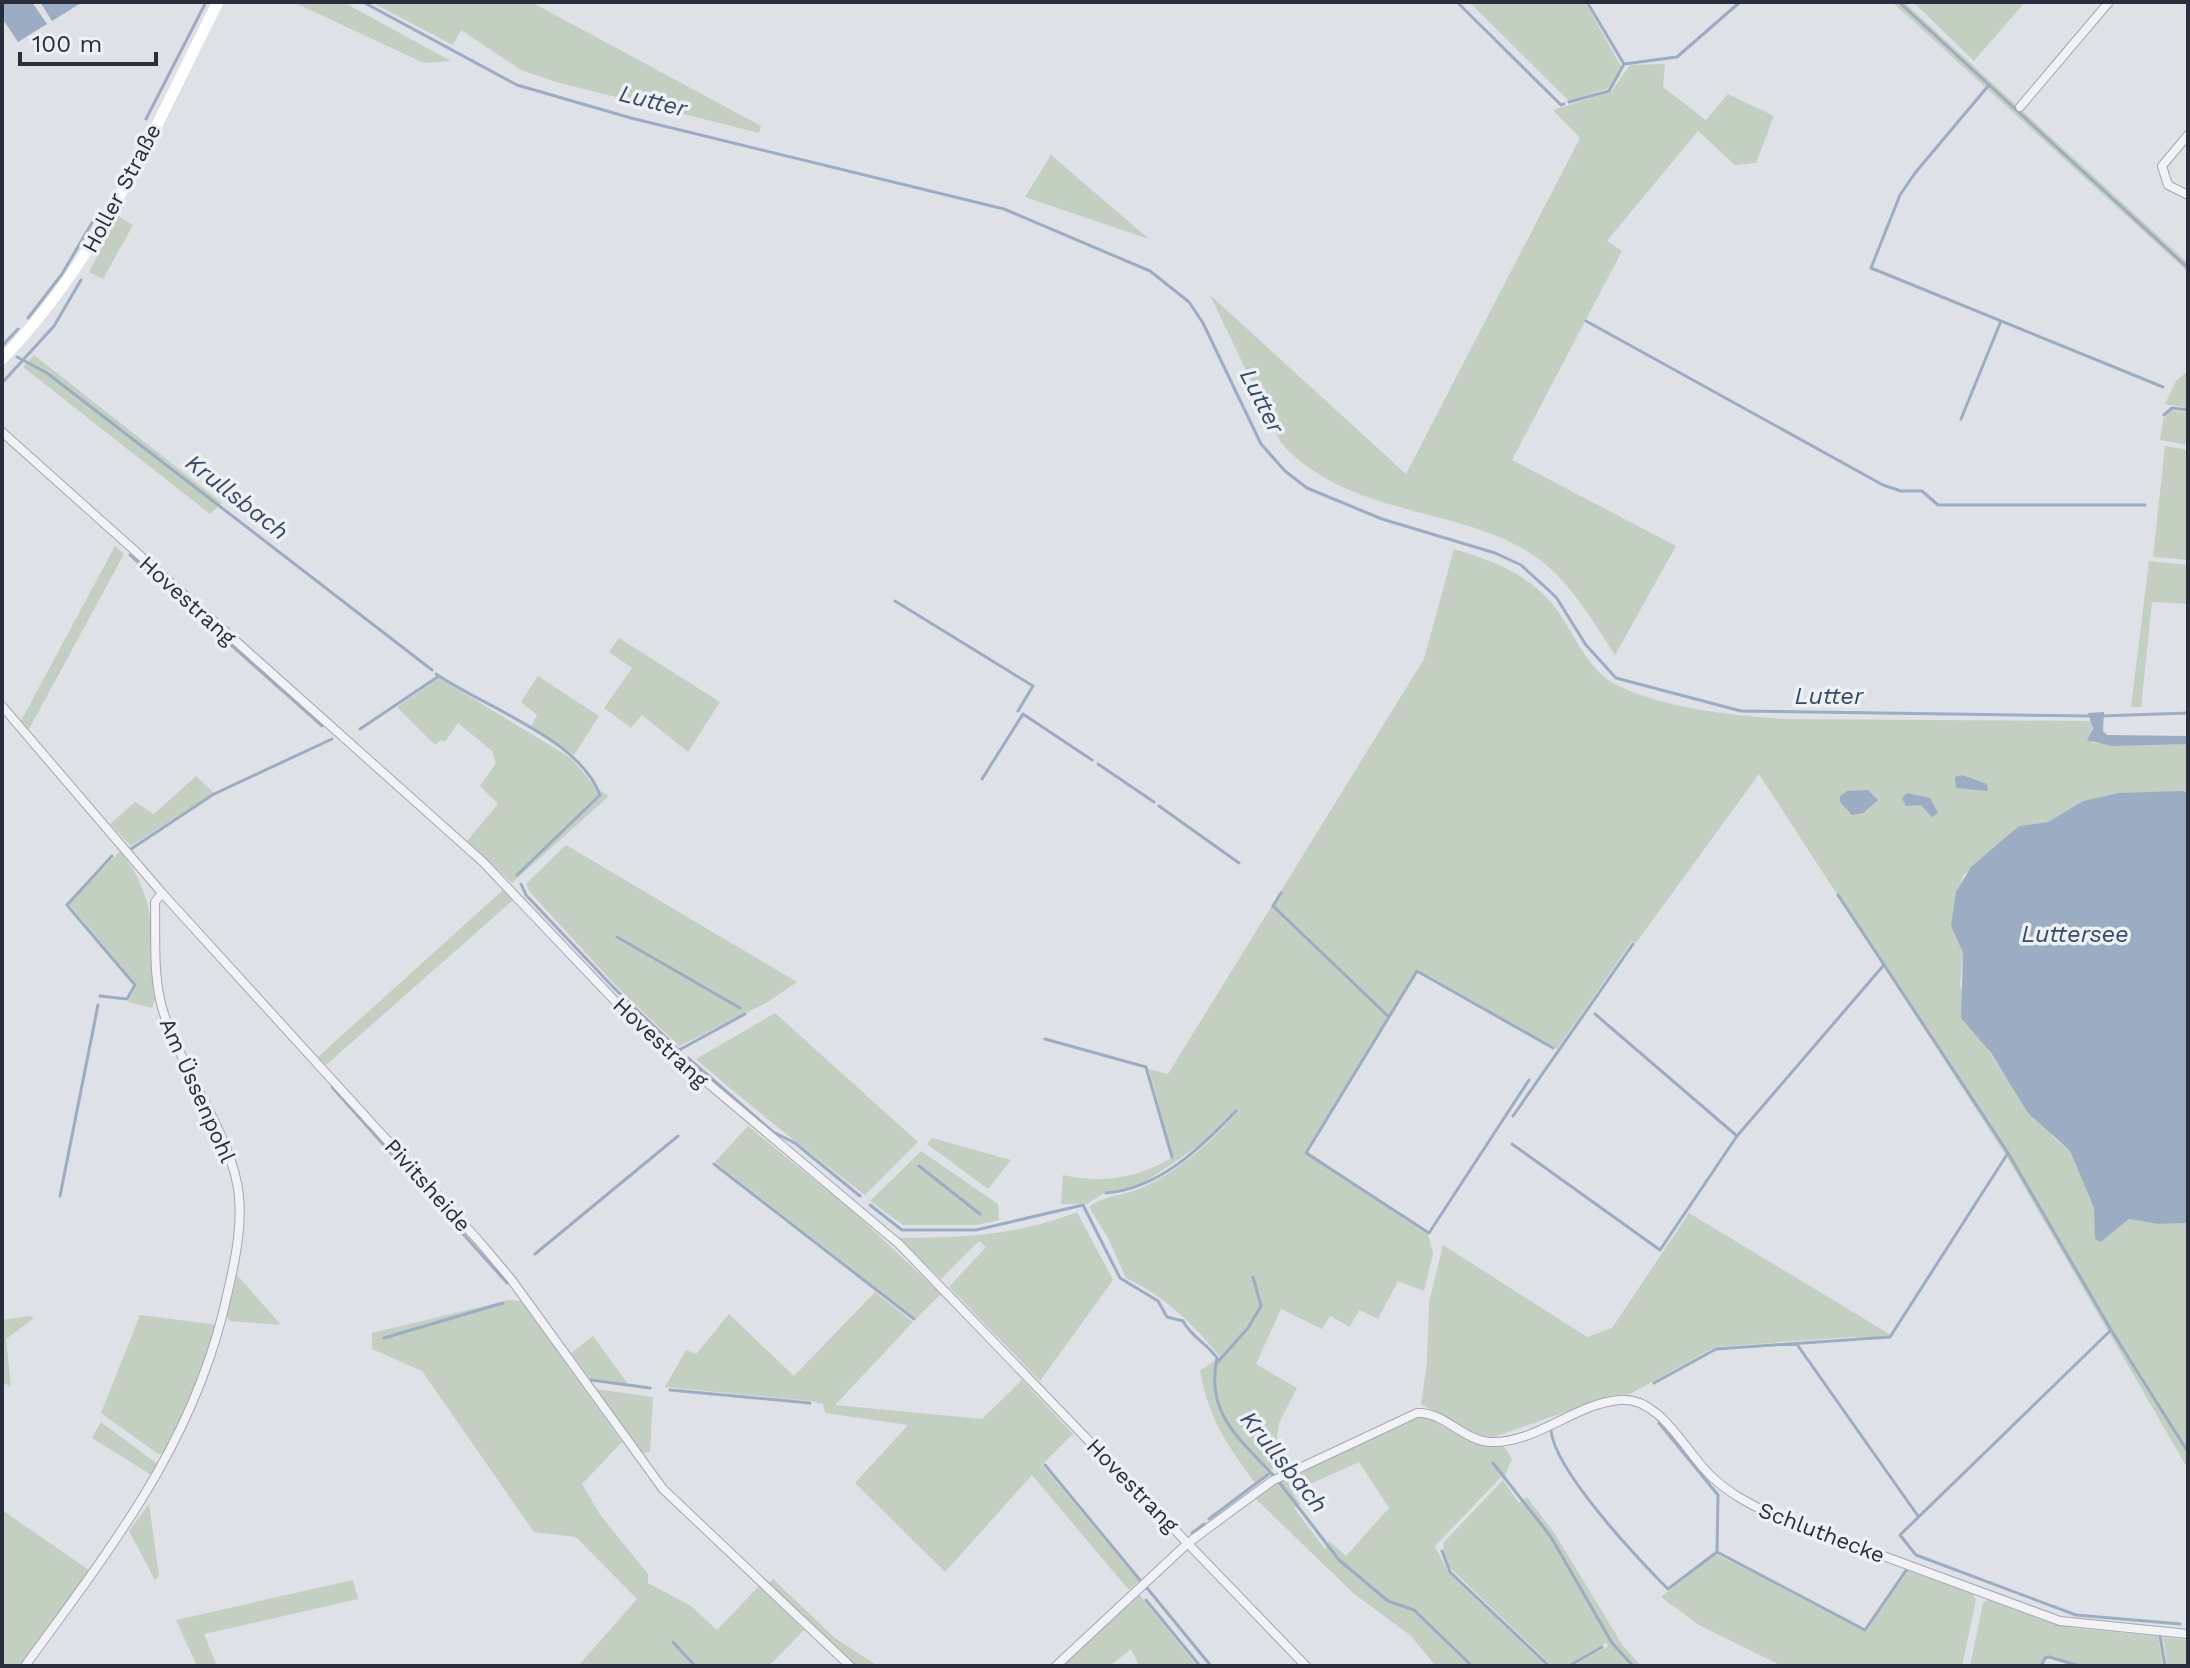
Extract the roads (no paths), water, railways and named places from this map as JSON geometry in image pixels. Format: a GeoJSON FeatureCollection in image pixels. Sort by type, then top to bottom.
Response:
{"type":"FeatureCollection","features":[{"type":"Feature","properties":{"kind":"street","name":"Holler Straße"},"geometry":{"type":"LineString","coordinates":[[2,359],[47,311],[81,264],[218,2]]}},
{"type":"Feature","properties":{"kind":"street"},"geometry":{"type":"LineString","coordinates":[[2020,107],[2109,2]]}},
{"type":"Feature","properties":{"kind":"street"},"geometry":{"type":"LineString","coordinates":[[2188,135],[2162,166],[2168,185],[2188,195]]}},
{"type":"Feature","properties":{"kind":"street","name":"Hovestrang"},"geometry":{"type":"LineString","coordinates":[[2,432],[483,862],[634,1021],[899,1244],[1306,1666]]}},
{"type":"Feature","properties":{"kind":"street","name":"Pivitsheide"},"geometry":{"type":"LineString","coordinates":[[2,706],[162,893],[486,1250],[663,1489],[850,1666]]}},
{"type":"Feature","properties":{"kind":"street","name":"Am Üssenpohl"},"geometry":{"type":"LineString","coordinates":[[25,1666],[125,1527],[165,1464],[212,1358],[232,1273],[239,1223],[237,1184],[171,1034],[160,999],[155,902],[162,893]]}},
{"type":"Feature","properties":{"kind":"street","name":"Schluthecke"},"geometry":{"type":"LineString","coordinates":[[1056,1666],[1188,1543],[1276,1479],[1417,1413],[1433,1416],[1478,1440],[1491,1442],[1510,1439],[1617,1400],[1636,1401],[1659,1416],[1720,1483],[1772,1515],[2060,1621],[2188,1634]]}},
{"type":"Feature","properties":{"kind":"water"},"geometry":{"type":"Polygon","coordinates":[[[2,2],[32,2],[47,24],[18,42],[2,18],[2,2]]]}},
{"type":"Feature","properties":{"kind":"water"},"geometry":{"type":"Polygon","coordinates":[[[40,2],[80,2],[81,3],[52,21],[40,2]]]}},
{"type":"Feature","properties":{"kind":"water"},"geometry":{"type":"Polygon","coordinates":[[[2104,712],[2103,731],[2107,735],[2188,736],[2188,744],[2112,746],[2087,740],[2093,729],[2088,713],[2104,712]]]}},
{"type":"Feature","properties":{"kind":"water"},"geometry":{"type":"Polygon","coordinates":[[[1962,775],[1987,784],[1988,791],[1956,788],[1955,777],[1962,775]]]}},
{"type":"Feature","properties":{"kind":"water"},"geometry":{"type":"Polygon","coordinates":[[[1868,790],[1878,800],[1863,813],[1852,815],[1840,802],[1840,796],[1847,791],[1868,790]]]}},
{"type":"Feature","properties":{"kind":"water","name":"Luttersee"},"geometry":{"type":"Polygon","coordinates":[[[2188,792],[2188,1223],[2158,1224],[2129,1219],[2101,1242],[2095,1239],[2094,1208],[2070,1151],[2028,1113],[1991,1053],[1961,1018],[1963,953],[1951,926],[1956,892],[1971,867],[2019,826],[2048,822],[2083,801],[2118,793],[2188,792]]]}},
{"type":"Feature","properties":{"kind":"water"},"geometry":{"type":"Polygon","coordinates":[[[1907,793],[1930,798],[1938,813],[1932,817],[1921,805],[1906,806],[1902,798],[1907,793]]]}},
{"type":"Feature","properties":{"kind":"waterway"},"geometry":{"type":"LineString","coordinates":[[146,119],[206,2]]}},
{"type":"Feature","properties":{"kind":"waterway","name":"Lutter"},"geometry":{"type":"LineString","coordinates":[[363,2],[517,85],[631,118],[1004,209],[1150,271],[1189,302],[1203,323],[1261,444],[1285,471],[1307,488],[1382,519],[1495,553],[1521,565],[1556,597],[1586,645],[1616,678],[1741,711],[2093,716]]}},
{"type":"Feature","properties":{"kind":"waterway"},"geometry":{"type":"LineString","coordinates":[[1457,2],[1561,105],[1564,104]]}},
{"type":"Feature","properties":{"kind":"waterway"},"geometry":{"type":"LineString","coordinates":[[1587,2],[1624,64]]}},
{"type":"Feature","properties":{"kind":"waterway"},"geometry":{"type":"LineString","coordinates":[[1624,64],[1677,57],[1740,2]]}},
{"type":"Feature","properties":{"kind":"waterway"},"geometry":{"type":"LineString","coordinates":[[1899,2],[2188,268]]}},
{"type":"Feature","properties":{"kind":"waterway"},"geometry":{"type":"LineString","coordinates":[[1569,102],[1609,91],[1624,64]]}},
{"type":"Feature","properties":{"kind":"waterway"},"geometry":{"type":"LineString","coordinates":[[1989,85],[1900,195],[1871,268],[2163,387]]}},
{"type":"Feature","properties":{"kind":"waterway"},"geometry":{"type":"LineString","coordinates":[[28,318],[62,274],[93,221]]}},
{"type":"Feature","properties":{"kind":"waterway"},"geometry":{"type":"LineString","coordinates":[[2,383],[54,326],[81,280]]}},
{"type":"Feature","properties":{"kind":"waterway"},"geometry":{"type":"LineString","coordinates":[[1586,321],[1883,485],[1901,491],[1922,491],[1938,505],[2145,505]]}},
{"type":"Feature","properties":{"kind":"waterway"},"geometry":{"type":"LineString","coordinates":[[1961,419],[2001,321]]}},
{"type":"Feature","properties":{"kind":"waterway"},"geometry":{"type":"LineString","coordinates":[[2,346],[18,329]]}},
{"type":"Feature","properties":{"kind":"waterway","name":"Krullsbach"},"geometry":{"type":"LineString","coordinates":[[17,357],[47,373],[432,670]]}},
{"type":"Feature","properties":{"kind":"waterway"},"geometry":{"type":"LineString","coordinates":[[2164,415],[2172,408],[2188,410]]}},
{"type":"Feature","properties":{"kind":"waterway"},"geometry":{"type":"LineString","coordinates":[[130,555],[322,726]]}},
{"type":"Feature","properties":{"kind":"waterway"},"geometry":{"type":"LineString","coordinates":[[895,601],[1033,686],[1018,711]]}},
{"type":"Feature","properties":{"kind":"waterway","name":"Krullsbach"},"geometry":{"type":"LineString","coordinates":[[436,674],[552,741],[573,757],[589,775],[600,795],[517,875]]}},
{"type":"Feature","properties":{"kind":"waterway"},"geometry":{"type":"LineString","coordinates":[[360,729],[439,676]]}},
{"type":"Feature","properties":{"kind":"waterway","name":"Lutter"},"geometry":{"type":"LineString","coordinates":[[2100,716],[2188,713]]}},
{"type":"Feature","properties":{"kind":"waterway"},"geometry":{"type":"LineString","coordinates":[[982,779],[1023,714],[1092,760]]}},
{"type":"Feature","properties":{"kind":"waterway"},"geometry":{"type":"LineString","coordinates":[[131,849],[214,794],[332,739]]}},
{"type":"Feature","properties":{"kind":"waterway"},"geometry":{"type":"LineString","coordinates":[[1098,764],[1154,802]]}},
{"type":"Feature","properties":{"kind":"waterway"},"geometry":{"type":"LineString","coordinates":[[1159,806],[1239,863]]}},
{"type":"Feature","properties":{"kind":"waterway"},"geometry":{"type":"LineString","coordinates":[[100,996],[127,999],[135,985],[67,905],[112,856]]}},
{"type":"Feature","properties":{"kind":"waterway","name":"Krullsbach"},"geometry":{"type":"LineString","coordinates":[[521,884],[526,895],[613,987],[680,1051]]}},
{"type":"Feature","properties":{"kind":"waterway"},"geometry":{"type":"LineString","coordinates":[[1281,893],[1273,906],[1389,1017]]}},
{"type":"Feature","properties":{"kind":"waterway"},"geometry":{"type":"LineString","coordinates":[[1838,895],[2008,1153],[2111,1330],[2188,1452]]}},
{"type":"Feature","properties":{"kind":"waterway"},"geometry":{"type":"LineString","coordinates":[[617,937],[740,1008]]}},
{"type":"Feature","properties":{"kind":"waterway"},"geometry":{"type":"LineString","coordinates":[[1513,1116],[1633,944]]}},
{"type":"Feature","properties":{"kind":"waterway"},"geometry":{"type":"LineString","coordinates":[[1512,1144],[1660,1250],[1737,1136],[1883,966]]}},
{"type":"Feature","properties":{"kind":"waterway"},"geometry":{"type":"LineString","coordinates":[[1529,1080],[1429,1233],[1306,1153],[1417,971],[1553,1048]]}},
{"type":"Feature","properties":{"kind":"waterway"},"geometry":{"type":"LineString","coordinates":[[60,1196],[98,1005]]}},
{"type":"Feature","properties":{"kind":"waterway"},"geometry":{"type":"LineString","coordinates":[[679,1050],[745,1014]]}},
{"type":"Feature","properties":{"kind":"waterway"},"geometry":{"type":"LineString","coordinates":[[1595,1014],[1737,1136]]}},
{"type":"Feature","properties":{"kind":"waterway"},"geometry":{"type":"LineString","coordinates":[[1045,1039],[1146,1067],[1172,1157]]}},
{"type":"Feature","properties":{"kind":"waterway","name":"Krullsbach"},"geometry":{"type":"LineString","coordinates":[[688,1058],[773,1132],[795,1143],[860,1196]]}},
{"type":"Feature","properties":{"kind":"waterway"},"geometry":{"type":"LineString","coordinates":[[332,1087],[507,1283]]}},
{"type":"Feature","properties":{"kind":"waterway"},"geometry":{"type":"LineString","coordinates":[[1106,1193],[1125,1190],[1161,1175],[1193,1152],[1236,1111]]}},
{"type":"Feature","properties":{"kind":"waterway"},"geometry":{"type":"LineString","coordinates":[[535,1254],[678,1136]]}},
{"type":"Feature","properties":{"kind":"waterway"},"geometry":{"type":"LineString","coordinates":[[1654,1383],[1716,1349],[1890,1337],[2008,1153]]}},
{"type":"Feature","properties":{"kind":"waterway"},"geometry":{"type":"LineString","coordinates":[[714,1164],[914,1319]]}},
{"type":"Feature","properties":{"kind":"waterway"},"geometry":{"type":"LineString","coordinates":[[919,1166],[980,1214]]}},
{"type":"Feature","properties":{"kind":"waterway","name":"Krullsbach"},"geometry":{"type":"LineString","coordinates":[[870,1205],[902,1230],[976,1230],[1083,1205],[1120,1278],[1158,1301],[1167,1317],[1183,1321],[1217,1358],[1216,1395],[1221,1410],[1238,1437],[1274,1476]]}},
{"type":"Feature","properties":{"kind":"waterway"},"geometry":{"type":"LineString","coordinates":[[1216,1364],[1248,1328],[1261,1306],[1253,1277]]}},
{"type":"Feature","properties":{"kind":"waterway"},"geometry":{"type":"LineString","coordinates":[[384,1338],[503,1303]]}},
{"type":"Feature","properties":{"kind":"waterway"},"geometry":{"type":"LineString","coordinates":[[2111,1330],[1900,1535],[1916,1555],[2076,1615],[2180,1624]]}},
{"type":"Feature","properties":{"kind":"waterway"},"geometry":{"type":"LineString","coordinates":[[1796,1343],[1918,1516]]}},
{"type":"Feature","properties":{"kind":"waterway"},"geometry":{"type":"LineString","coordinates":[[591,1380],[650,1388]]}},
{"type":"Feature","properties":{"kind":"waterway"},"geometry":{"type":"LineString","coordinates":[[670,1390],[810,1403]]}},
{"type":"Feature","properties":{"kind":"waterway"},"geometry":{"type":"LineString","coordinates":[[1659,1423],[1718,1495],[1717,1552]]}},
{"type":"Feature","properties":{"kind":"waterway"},"geometry":{"type":"LineString","coordinates":[[1551,1430],[1566,1468],[1581,1490],[1668,1589],[1717,1552]]}},
{"type":"Feature","properties":{"kind":"waterway"},"geometry":{"type":"LineString","coordinates":[[1493,1463],[1551,1537],[1612,1643],[1633,1666]]}},
{"type":"Feature","properties":{"kind":"waterway"},"geometry":{"type":"LineString","coordinates":[[1045,1465],[1140,1580]]}},
{"type":"Feature","properties":{"kind":"waterway"},"geometry":{"type":"LineString","coordinates":[[1209,1519],[1270,1473]]}},
{"type":"Feature","properties":{"kind":"waterway","name":"Krullsbach"},"geometry":{"type":"LineString","coordinates":[[1279,1482],[1339,1560],[1388,1601],[1414,1610],[1472,1666]]}},
{"type":"Feature","properties":{"kind":"waterway"},"geometry":{"type":"LineString","coordinates":[[1192,1533],[1204,1524]]}},
{"type":"Feature","properties":{"kind":"waterway"},"geometry":{"type":"LineString","coordinates":[[1442,1551],[1450,1572],[1549,1666]]}},
{"type":"Feature","properties":{"kind":"waterway"},"geometry":{"type":"LineString","coordinates":[[1717,1552],[1865,1630],[1907,1569]]}},
{"type":"Feature","properties":{"kind":"waterway"},"geometry":{"type":"LineString","coordinates":[[1147,1588],[1211,1666]]}},
{"type":"Feature","properties":{"kind":"waterway"},"geometry":{"type":"LineString","coordinates":[[1146,1600],[1200,1666]]}},
{"type":"Feature","properties":{"kind":"waterway"},"geometry":{"type":"LineString","coordinates":[[2160,1636],[2165,1666]]}},
{"type":"Feature","properties":{"kind":"waterway"},"geometry":{"type":"LineString","coordinates":[[673,1642],[695,1666]]}},
{"type":"Feature","properties":{"kind":"waterway"},"geometry":{"type":"LineString","coordinates":[[1569,1666],[1602,1647]]}},
{"type":"Feature","properties":{"kind":"waterway"},"geometry":{"type":"LineString","coordinates":[[2041,1666],[2049,1657],[2080,1666]]}}]}
